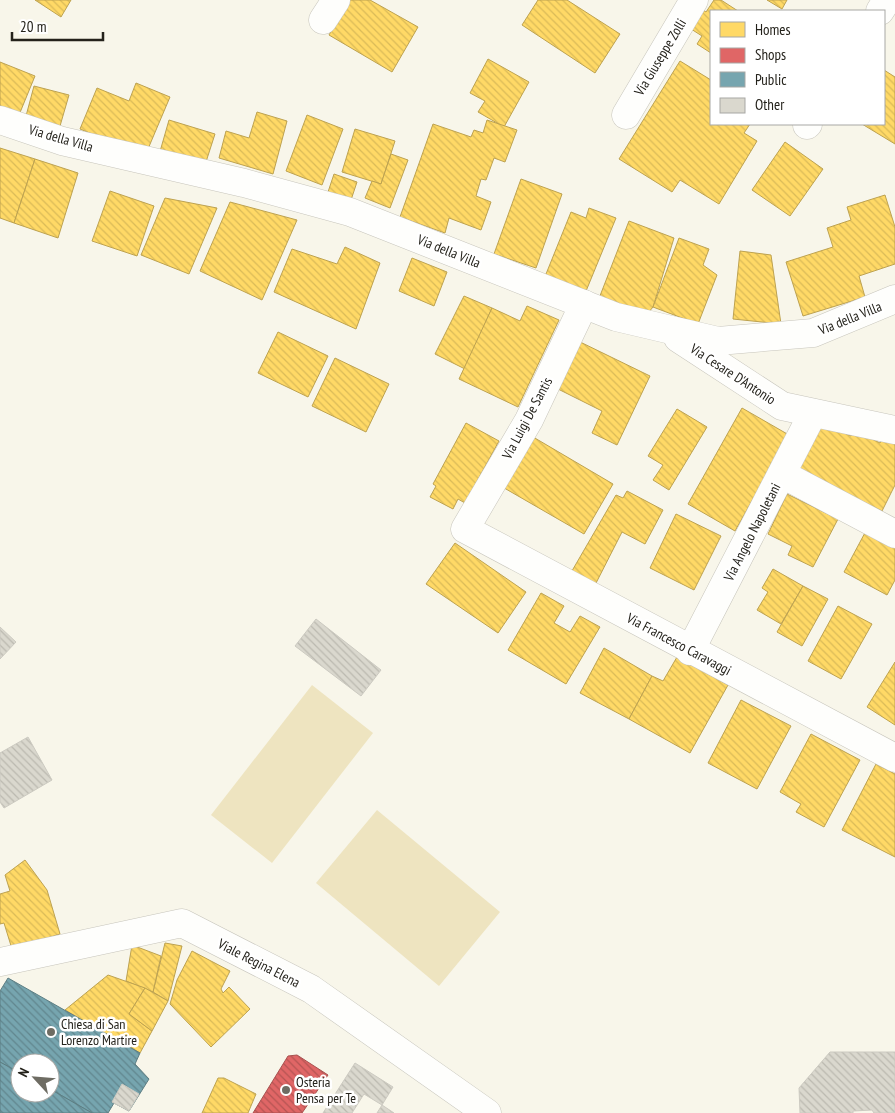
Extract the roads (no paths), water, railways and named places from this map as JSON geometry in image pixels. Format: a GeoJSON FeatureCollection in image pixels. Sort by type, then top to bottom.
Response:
{"type":"FeatureCollection","features":[{"type":"Feature","properties":{"kind":"street","name":"Via Giuseppe Zolli"},"geometry":{"type":"LineString","coordinates":[[626,115],[694,0]]}},
{"type":"Feature","properties":{"kind":"street"},"geometry":{"type":"LineString","coordinates":[[881,10],[889,0],[895,3]]}},
{"type":"Feature","properties":{"kind":"street","name":"Via della Villa"},"geometry":{"type":"LineString","coordinates":[[0,120],[62,141],[244,183],[350,212],[616,317],[718,341],[813,333],[895,300]]}},
{"type":"Feature","properties":{"kind":"street","name":"Via Luigi De Santis"},"geometry":{"type":"LineString","coordinates":[[465,529],[529,420],[584,304]]}},
{"type":"Feature","properties":{"kind":"street","name":"Via Cesare D'Antonio"},"geometry":{"type":"LineString","coordinates":[[662,328],[782,406],[895,430]]}},
{"type":"Feature","properties":{"kind":"street","name":"Via Angelo Napoletani"},"geometry":{"type":"LineString","coordinates":[[690,651],[813,413]]}},
{"type":"Feature","properties":{"kind":"street"},"geometry":{"type":"LineString","coordinates":[[782,474],[895,534]]}},
{"type":"Feature","properties":{"kind":"street","name":"Via Francesco Caravaggi"},"geometry":{"type":"LineString","coordinates":[[465,529],[690,651],[895,758]]}},
{"type":"Feature","properties":{"kind":"street","name":"Viale Regina Elena"},"geometry":{"type":"LineString","coordinates":[[0,962],[182,923],[311,989],[487,1113]]}},
{"type":"Feature","properties":{"kind":"place","name":"Chiesa di San Lorenzo Martire"},"geometry":{"type":"Point","coordinates":[51,1032]}},
{"type":"Feature","properties":{"kind":"place","name":"Osteria Pensa per Te"},"geometry":{"type":"Point","coordinates":[286,1090]}}]}
